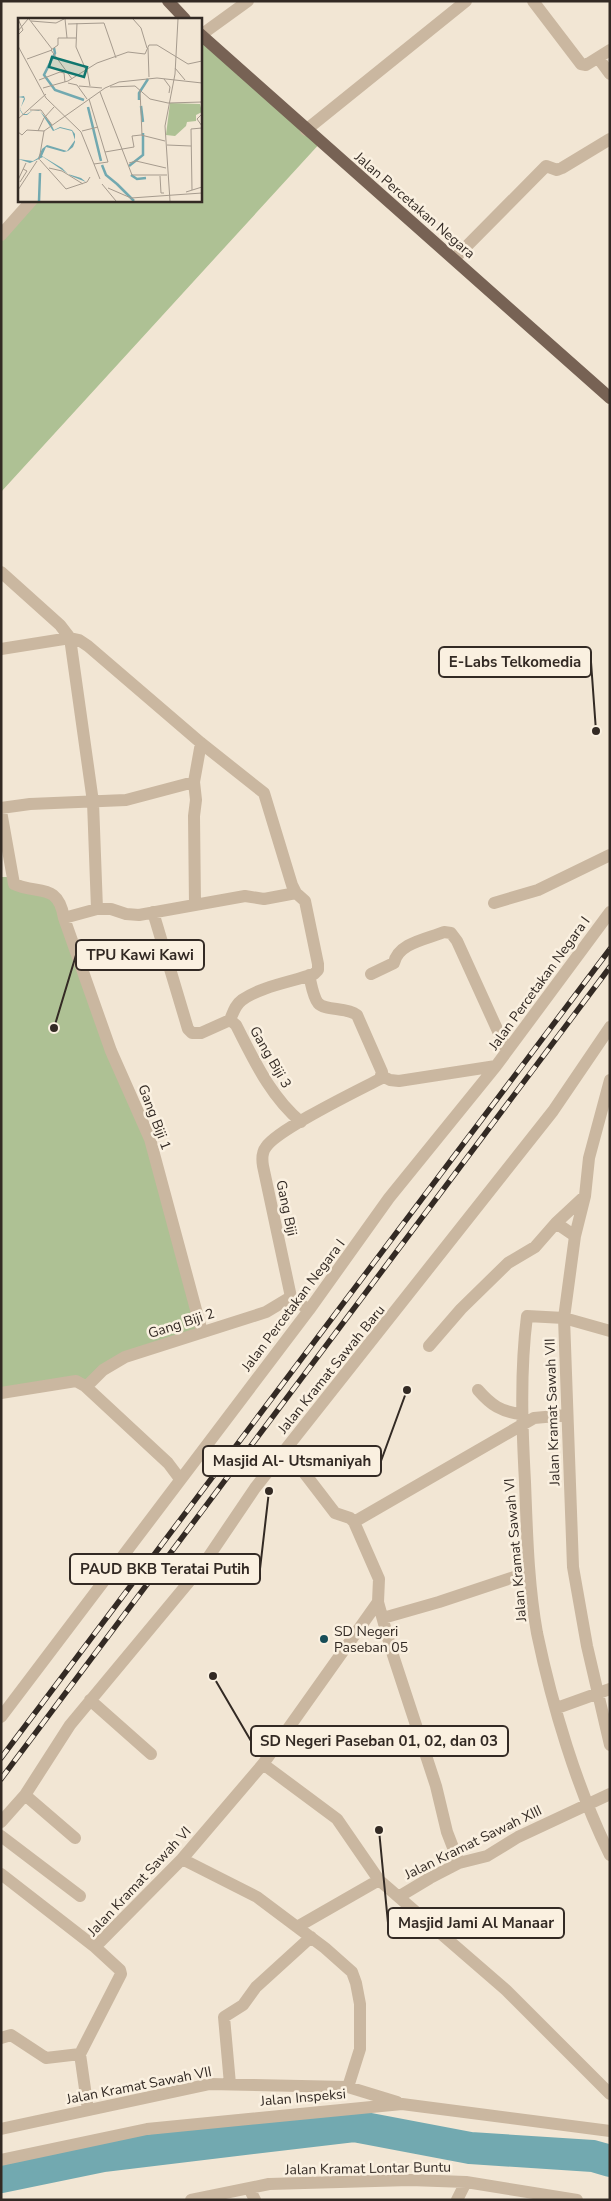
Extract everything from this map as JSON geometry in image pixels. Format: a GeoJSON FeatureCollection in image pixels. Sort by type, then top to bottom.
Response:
{"type":"FeatureCollection","features":[{"type":"Feature","properties":{"kind":"main road"},"geometry":{"type":"LineString","coordinates":[[168,1],[184,18]]}},
{"type":"Feature","properties":{"kind":"main road","name":"Jalan Percetakan Negara"},"geometry":{"type":"LineString","coordinates":[[201,36],[610,398]]}},
{"type":"Feature","properties":{"kind":"street"},"geometry":{"type":"LineString","coordinates":[[201,34],[248,1]]}},
{"type":"Feature","properties":{"kind":"street"},"geometry":{"type":"LineString","coordinates":[[533,1],[549,20],[576,61],[586,65],[599,59],[610,50]]}},
{"type":"Feature","properties":{"kind":"street"},"geometry":{"type":"LineString","coordinates":[[306,130],[462,2]]}},
{"type":"Feature","properties":{"kind":"street"},"geometry":{"type":"LineString","coordinates":[[599,59],[610,74]]}},
{"type":"Feature","properties":{"kind":"street"},"geometry":{"type":"LineString","coordinates":[[454,259],[546,166],[557,170],[562,168],[610,139]]}},
{"type":"Feature","properties":{"kind":"street"},"geometry":{"type":"LineString","coordinates":[[1,235],[31,201]]}},
{"type":"Feature","properties":{"kind":"street"},"geometry":{"type":"LineString","coordinates":[[1,572],[48,613],[70,638],[93,802],[97,908]]}},
{"type":"Feature","properties":{"kind":"street"},"geometry":{"type":"LineString","coordinates":[[1,649],[70,638],[79,640],[264,794],[296,893],[304,901],[318,970],[309,976],[255,993],[241,1000],[230,1020]]}},
{"type":"Feature","properties":{"kind":"street"},"geometry":{"type":"LineString","coordinates":[[195,905],[194,782],[201,743]]}},
{"type":"Feature","properties":{"kind":"street"},"geometry":{"type":"LineString","coordinates":[[6,877],[1,810],[30,804],[126,800],[194,782]]}},
{"type":"Feature","properties":{"kind":"street"},"geometry":{"type":"LineString","coordinates":[[494,903],[538,890],[610,854]]}},
{"type":"Feature","properties":{"kind":"street","name":"Gang Biji 1"},"geometry":{"type":"LineString","coordinates":[[6,877],[20,887],[50,892],[62,906],[64,918],[111,1051],[150,1139],[202,1332]]}},
{"type":"Feature","properties":{"kind":"street"},"geometry":{"type":"LineString","coordinates":[[64,918],[97,908],[111,909],[132,915],[245,896],[264,899],[296,893]]}},
{"type":"Feature","properties":{"kind":"street","name":"Gang Biji 3"},"geometry":{"type":"LineString","coordinates":[[153,912],[188,1030],[192,1033],[201,1033],[230,1020],[236,1024],[263,1076],[284,1108],[301,1122]]}},
{"type":"Feature","properties":{"kind":"street","name":"Jalan Percetakan Negara I"},"geometry":{"type":"LineString","coordinates":[[1,1717],[309,1310],[397,1188],[496,1066],[610,912]]}},
{"type":"Feature","properties":{"kind":"street"},"geometry":{"type":"LineString","coordinates":[[371,974],[394,963],[396,955],[402,949],[444,932],[451,934],[457,941],[507,1051]]}},
{"type":"Feature","properties":{"kind":"street"},"geometry":{"type":"LineString","coordinates":[[309,976],[318,1003],[325,1007],[349,1009],[356,1015],[382,1076],[390,1080],[399,1081],[496,1066]]}},
{"type":"Feature","properties":{"kind":"street","name":"Jalan Kramat Sawah Baru"},"geometry":{"type":"LineString","coordinates":[[1,1822],[24,1795],[70,1724],[203,1565],[256,1488],[286,1449],[553,1111],[610,1027]]}},
{"type":"Feature","properties":{"kind":"street","name":"Gang Biji"},"geometry":{"type":"LineString","coordinates":[[291,1297],[262,1162],[265,1148],[276,1137],[382,1076]]}},
{"type":"Feature","properties":{"kind":"street","name":"Jalan Kramat Sawah VII"},"geometry":{"type":"LineString","coordinates":[[610,1080],[588,1158],[585,1196],[575,1236],[564,1318],[573,1567],[604,1691],[610,1745]]}},
{"type":"Feature","properties":{"kind":"street"},"geometry":{"type":"LineString","coordinates":[[428,1346],[461,1308],[508,1263],[536,1247],[556,1223],[585,1196]]}},
{"type":"Feature","properties":{"kind":"street"},"geometry":{"type":"LineString","coordinates":[[556,1223],[575,1236]]}},
{"type":"Feature","properties":{"kind":"street"},"geometry":{"type":"LineString","coordinates":[[291,1297],[309,1310]]}},
{"type":"Feature","properties":{"kind":"street","name":"Gang Biji 2"},"geometry":{"type":"LineString","coordinates":[[86,1387],[103,1370],[125,1357],[266,1312],[291,1297]]}},
{"type":"Feature","properties":{"kind":"street","name":"Jalan Kramat Sawah VI"},"geometry":{"type":"LineString","coordinates":[[610,1331],[564,1318],[527,1316],[524,1338],[522,1414],[530,1572],[538,1632],[571,1757],[610,1855]]}},
{"type":"Feature","properties":{"kind":"street"},"geometry":{"type":"LineString","coordinates":[[1,1393],[67,1380],[76,1381],[86,1387],[168,1463],[180,1479]]}},
{"type":"Feature","properties":{"kind":"street"},"geometry":{"type":"LineString","coordinates":[[478,1390],[494,1407],[510,1413],[522,1414]]}},
{"type":"Feature","properties":{"kind":"street"},"geometry":{"type":"LineString","coordinates":[[354,1522],[522,1427],[534,1418],[567,1415]]}},
{"type":"Feature","properties":{"kind":"street"},"geometry":{"type":"LineString","coordinates":[[286,1449],[335,1513],[350,1518],[354,1522],[378,1579],[378,1602],[436,1786],[447,1832],[460,1864]]}},
{"type":"Feature","properties":{"kind":"street"},"geometry":{"type":"LineString","coordinates":[[383,1618],[530,1572]]}},
{"type":"Feature","properties":{"kind":"street","name":"Jalan Kramat Sawah VI"},"geometry":{"type":"LineString","coordinates":[[80,2054],[120,1977],[120,1970],[95,1947],[182,1859],[263,1764],[378,1602]]}},
{"type":"Feature","properties":{"kind":"street"},"geometry":{"type":"LineString","coordinates":[[557,1708],[604,1691]]}},
{"type":"Feature","properties":{"kind":"street"},"geometry":{"type":"LineString","coordinates":[[90,1700],[151,1754]]}},
{"type":"Feature","properties":{"kind":"street"},"geometry":{"type":"LineString","coordinates":[[263,1764],[337,1819],[380,1880],[506,1990],[610,2094]]}},
{"type":"Feature","properties":{"kind":"street","name":"Jalan Kramat Sawah XIII"},"geometry":{"type":"LineString","coordinates":[[400,1896],[430,1878],[460,1864],[487,1856],[518,1837],[610,1794]]}},
{"type":"Feature","properties":{"kind":"street"},"geometry":{"type":"LineString","coordinates":[[24,1795],[75,1838]]}},
{"type":"Feature","properties":{"kind":"street"},"geometry":{"type":"LineString","coordinates":[[1,1836],[80,1896]]}},
{"type":"Feature","properties":{"kind":"street"},"geometry":{"type":"LineString","coordinates":[[182,1859],[257,1897],[352,1972],[360,2004],[360,2049],[348,2087]]}},
{"type":"Feature","properties":{"kind":"street"},"geometry":{"type":"LineString","coordinates":[[1,1874],[95,1947]]}},
{"type":"Feature","properties":{"kind":"street"},"geometry":{"type":"LineString","coordinates":[[297,1927],[380,1880]]}},
{"type":"Feature","properties":{"kind":"street"},"geometry":{"type":"LineString","coordinates":[[230,2084],[224,2017],[243,2005],[256,1987],[310,1937]]}},
{"type":"Feature","properties":{"kind":"street"},"geometry":{"type":"LineString","coordinates":[[1,2038],[11,2035],[46,2058],[80,2054],[88,2110]]}},
{"type":"Feature","properties":{"kind":"street","name":"Jalan Kramat Sawah VII"},"geometry":{"type":"LineString","coordinates":[[1,2129],[210,2084],[348,2087],[402,2104]]}},
{"type":"Feature","properties":{"kind":"street","name":"Jalan Inspeksi"},"geometry":{"type":"LineString","coordinates":[[1,2160],[147,2129],[402,2104],[610,2130]]}},
{"type":"Feature","properties":{"kind":"street","name":"Jalan Kramat Lontar Buntu"},"geometry":{"type":"LineString","coordinates":[[190,2200],[269,2184],[400,2180],[466,2182],[577,2200]]}},
{"type":"Feature","properties":{"kind":"street"},"geometry":{"type":"LineString","coordinates":[[457,2200],[466,2182]]}},
{"type":"Feature","properties":{"kind":"street"},"geometry":{"type":"LineString","coordinates":[[249,2188],[255,2200]]}},
{"type":"Feature","properties":{"kind":"green space"},"geometry":{"type":"Polygon","coordinates":[[[201,34],[322,141],[1,492],[1,235],[31,201],[201,201],[201,34]]]}},
{"type":"Feature","properties":{"kind":"green space"},"geometry":{"type":"Polygon","coordinates":[[[1,877],[12,877],[50,892],[150,1139],[202,1332],[125,1357],[86,1387],[76,1381],[1,1393],[1,877]]]}},
{"type":"Feature","properties":{"kind":"waterway"},"geometry":{"type":"LineString","coordinates":[[1,2177],[103,2156],[354,2126],[470,2148],[593,2156],[610,2161]]}},
{"type":"Feature","properties":{"kind":"railway"},"geometry":{"type":"LineString","coordinates":[[1,1758],[610,949]]}},
{"type":"Feature","properties":{"kind":"railway"},"geometry":{"type":"LineString","coordinates":[[1,1779],[610,967]]}},
{"type":"Feature","properties":{"kind":"place","name":"E-Labs Telkomedia"},"geometry":{"type":"Point","coordinates":[596,731]}},
{"type":"Feature","properties":{"kind":"place","name":"TPU Kawi Kawi"},"geometry":{"type":"Point","coordinates":[54,1028]}},
{"type":"Feature","properties":{"kind":"place","name":"Masjid Al- Utsmaniyah"},"geometry":{"type":"Point","coordinates":[407,1390]}},
{"type":"Feature","properties":{"kind":"place","name":"PAUD BKB Teratai Putih"},"geometry":{"type":"Point","coordinates":[269,1491]}},
{"type":"Feature","properties":{"kind":"place","name":"SD Negeri Paseban 05"},"geometry":{"type":"Point","coordinates":[324,1639]}},
{"type":"Feature","properties":{"kind":"place","name":"SD Negeri Paseban 01, 02, dan 03"},"geometry":{"type":"Point","coordinates":[213,1676]}},
{"type":"Feature","properties":{"kind":"place","name":"Masjid Jami Al Manaar"},"geometry":{"type":"Point","coordinates":[379,1830]}}]}
